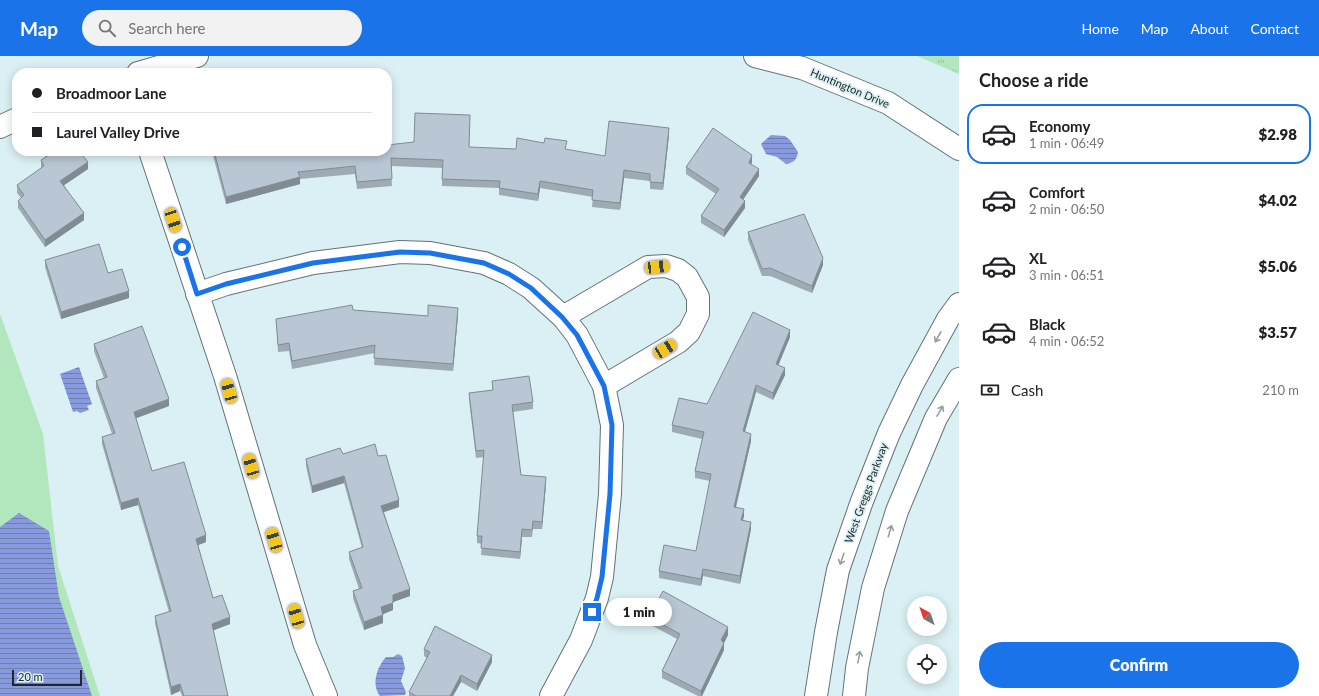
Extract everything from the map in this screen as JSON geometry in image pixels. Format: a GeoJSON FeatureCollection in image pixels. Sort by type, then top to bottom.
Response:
{"type":"FeatureCollection","features":[{"type":"Feature","properties":{"kind":"street"},"geometry":{"type":"LineString","coordinates":[[155,68],[197,56]]}},
{"type":"Feature","properties":{"kind":"street","name":"Huntington Drive"},"geometry":{"type":"LineString","coordinates":[[755,56],[802,68],[888,103],[959,149]]}},
{"type":"Feature","properties":{"kind":"street"},"geometry":{"type":"LineString","coordinates":[[0,127],[12,121]]}},
{"type":"Feature","properties":{"kind":"street"},"geometry":{"type":"LineString","coordinates":[[152,156],[225,376],[305,645],[326,696]]}},
{"type":"Feature","properties":{"kind":"street"},"geometry":{"type":"LineString","coordinates":[[197,294],[226,284],[313,263],[400,252],[430,253],[484,263],[509,274],[531,288],[562,317],[577,335],[604,386],[612,425],[610,494],[602,577],[597,598],[581,640],[552,696]]}},
{"type":"Feature","properties":{"kind":"street"},"geometry":{"type":"LineString","coordinates":[[562,317],[648,268],[666,266],[678,270],[687,278],[698,297],[698,314],[689,332],[678,342],[604,386]]}},
{"type":"Feature","properties":{"kind":"street","name":"West Greggs Parkway"},"geometry":{"type":"LineString","coordinates":[[816,696],[838,570],[862,501],[889,433],[912,385],[948,319],[959,304]]}},
{"type":"Feature","properties":{"kind":"street"},"geometry":{"type":"LineString","coordinates":[[854,696],[857,668],[873,588],[897,511],[936,418],[959,379]]}},
{"type":"Feature","properties":{"kind":"green space"},"geometry":{"type":"Polygon","coordinates":[[[917,56],[959,56],[959,74],[917,56]]]}},
{"type":"Feature","properties":{"kind":"green space"},"geometry":{"type":"Polygon","coordinates":[[[0,314],[43,434],[58,566],[100,696],[0,696],[0,314]]]}},
{"type":"Feature","properties":{"kind":"water"},"geometry":{"type":"Polygon","coordinates":[[[771,135],[785,136],[790,140],[798,152],[794,161],[786,164],[777,157],[766,154],[761,144],[771,135]]]}},
{"type":"Feature","properties":{"kind":"water"},"geometry":{"type":"Polygon","coordinates":[[[79,367],[92,404],[87,406],[89,410],[80,413],[77,411],[73,412],[60,374],[79,367]]]}},
{"type":"Feature","properties":{"kind":"water"},"geometry":{"type":"Polygon","coordinates":[[[19,513],[49,531],[59,597],[92,696],[0,696],[0,527],[19,513]]]}},
{"type":"Feature","properties":{"kind":"water"},"geometry":{"type":"Polygon","coordinates":[[[398,654],[402,656],[405,668],[401,681],[406,692],[405,695],[380,696],[376,686],[376,676],[380,666],[386,657],[393,657],[398,654]]]}},
{"type":"Feature","properties":{"kind":"building"},"geometry":{"type":"Polygon","coordinates":[[[415,113],[470,115],[469,147],[516,149],[517,138],[544,143],[545,138],[567,141],[565,149],[605,156],[609,121],[669,128],[663,183],[650,182],[650,174],[624,170],[620,203],[592,200],[593,190],[540,181],[538,194],[499,188],[500,181],[442,179],[443,160],[391,158],[392,179],[357,182],[355,166],[298,172],[300,177],[226,197],[215,156],[392,156],[392,144],[414,142],[415,113]]]}},
{"type":"Feature","properties":{"kind":"building"},"geometry":{"type":"Polygon","coordinates":[[[713,128],[752,155],[749,163],[759,169],[740,197],[745,201],[724,230],[701,216],[719,189],[686,167],[713,128]]]}},
{"type":"Feature","properties":{"kind":"building"},"geometry":{"type":"Polygon","coordinates":[[[47,156],[83,156],[88,162],[60,181],[84,213],[45,240],[18,201],[24,195],[17,185],[44,166],[41,160],[47,156]]]}},
{"type":"Feature","properties":{"kind":"building"},"geometry":{"type":"Polygon","coordinates":[[[804,214],[823,258],[812,286],[770,268],[762,269],[748,232],[804,214]]]}},
{"type":"Feature","properties":{"kind":"building"},"geometry":{"type":"Polygon","coordinates":[[[99,244],[108,273],[122,269],[129,291],[61,312],[45,260],[99,244]]]}},
{"type":"Feature","properties":{"kind":"building"},"geometry":{"type":"Polygon","coordinates":[[[352,305],[353,310],[428,316],[428,305],[458,308],[453,364],[374,358],[375,345],[292,361],[289,343],[278,345],[276,319],[352,305]]]}},
{"type":"Feature","properties":{"kind":"building"},"geometry":{"type":"Polygon","coordinates":[[[753,312],[790,330],[776,364],[785,368],[773,393],[756,385],[743,431],[751,434],[734,507],[744,509],[741,520],[751,522],[740,576],[703,569],[701,579],[659,571],[664,545],[696,551],[711,474],[695,471],[704,432],[672,425],[679,398],[707,404],[753,312]]]}},
{"type":"Feature","properties":{"kind":"building"},"geometry":{"type":"Polygon","coordinates":[[[142,326],[169,399],[134,412],[152,471],[184,462],[206,535],[196,539],[213,598],[222,595],[230,617],[212,624],[228,696],[184,696],[180,684],[171,687],[155,616],[171,611],[138,498],[121,503],[102,437],[115,433],[96,381],[107,377],[94,344],[142,326]]]}},
{"type":"Feature","properties":{"kind":"building"},"geometry":{"type":"Polygon","coordinates":[[[529,376],[533,402],[512,405],[521,475],[546,477],[542,522],[533,521],[532,530],[522,529],[520,552],[481,548],[482,536],[477,536],[484,450],[476,451],[469,393],[493,390],[492,381],[529,376]]]}},
{"type":"Feature","properties":{"kind":"building"},"geometry":{"type":"Polygon","coordinates":[[[375,444],[378,456],[386,455],[399,500],[381,506],[410,589],[393,595],[393,603],[381,607],[383,615],[364,622],[353,591],[362,588],[349,552],[363,547],[344,476],[312,486],[306,459],[340,448],[343,454],[375,444]]]}},
{"type":"Feature","properties":{"kind":"building"},"geometry":{"type":"Polygon","coordinates":[[[663,591],[728,627],[721,640],[724,643],[701,691],[662,671],[680,634],[649,617],[663,591]]]}},
{"type":"Feature","properties":{"kind":"building"},"geometry":{"type":"Polygon","coordinates":[[[435,626],[492,655],[477,684],[461,675],[450,696],[416,696],[409,692],[430,652],[424,649],[435,626]]]}},
{"type":"Feature","properties":{"kind":"route"},"geometry":{"type":"LineString","coordinates":[[182,247],[197,294],[226,284],[313,263],[400,252],[430,253],[484,263],[509,274],[531,288],[562,317],[577,335],[604,386],[612,425],[610,494],[602,577],[592,612]]}}]}
